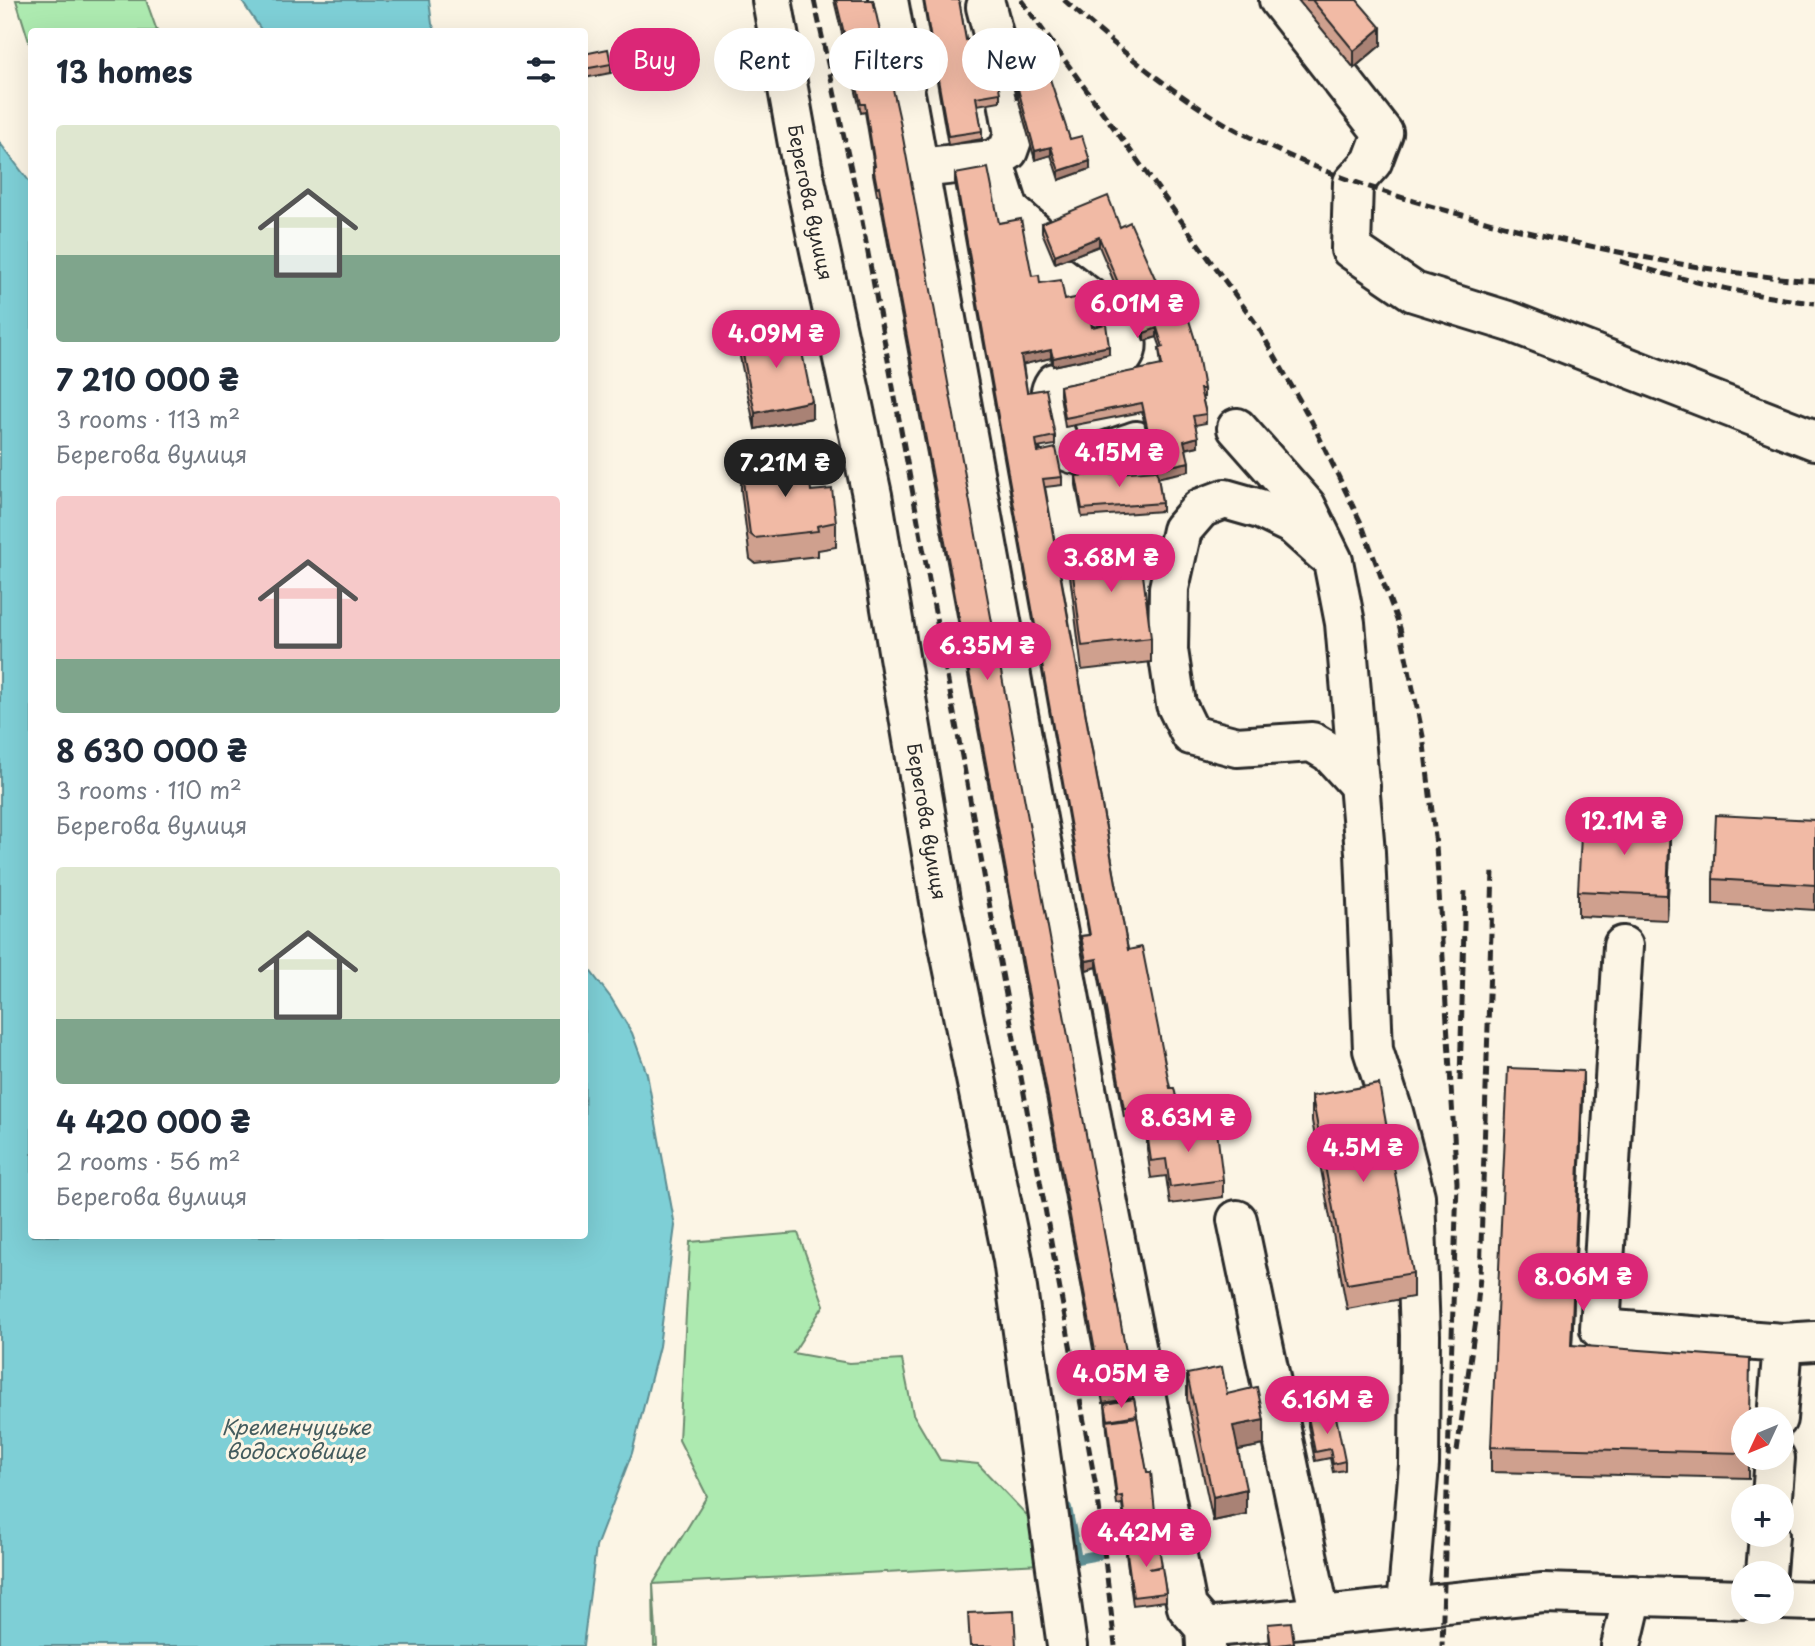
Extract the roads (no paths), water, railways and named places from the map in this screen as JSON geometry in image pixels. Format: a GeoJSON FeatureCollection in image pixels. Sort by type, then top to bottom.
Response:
{"type":"FeatureCollection","features":[{"type":"Feature","properties":{"kind":"street","name":"Берегова вулиця"},"geometry":{"type":"LineString","coordinates":[[772,0],[802,166],[872,495],[941,907],[1013,1260],[1067,1646]]}},
{"type":"Feature","properties":{"kind":"street"},"geometry":{"type":"LineString","coordinates":[[888,0],[1094,1132],[1187,1607],[1206,1637],[1320,1616],[1543,1592],[1731,1599]]}},
{"type":"Feature","properties":{"kind":"street"},"geometry":{"type":"LineString","coordinates":[[1279,0],[1383,133],[1372,162],[1353,183],[1351,249],[1415,292],[1511,322],[1815,440]]}},
{"type":"Feature","properties":{"kind":"street"},"geometry":{"type":"LineString","coordinates":[[919,168],[993,160],[1008,151],[1014,134],[1002,68],[986,6]]}},
{"type":"Feature","properties":{"kind":"street"},"geometry":{"type":"LineString","coordinates":[[993,160],[1009,210],[1034,232],[1039,260],[1115,317],[1122,327],[1127,343],[1126,356],[1118,364],[1055,383],[1050,399],[1054,432],[1059,443],[1075,456],[1095,456],[1136,441]]}},
{"type":"Feature","properties":{"kind":"street"},"geometry":{"type":"LineString","coordinates":[[1237,428],[1306,506],[1334,561],[1345,623],[1365,852],[1373,1050],[1415,1196],[1420,1335],[1419,1465],[1407,1607]]}},
{"type":"Feature","properties":{"kind":"street"},"geometry":{"type":"LineString","coordinates":[[1334,561],[1293,525],[1260,509],[1225,499],[1201,508],[1182,530],[1170,587],[1168,650],[1176,704],[1191,735],[1237,747],[1312,742],[1329,752],[1360,786]]}},
{"type":"Feature","properties":{"kind":"street"},"geometry":{"type":"LineString","coordinates":[[1623,946],[1600,1329],[1799,1342],[1780,1407]]}},
{"type":"Feature","properties":{"kind":"street"},"geometry":{"type":"LineString","coordinates":[[1237,1220],[1320,1616]]}},
{"type":"Feature","properties":{"kind":"street"},"geometry":{"type":"LineString","coordinates":[[1621,1646],[1633,1595]]}},
{"type":"Feature","properties":{"kind":"street"},"geometry":{"type":"LineString","coordinates":[[1794,1600],[1815,1601]]}},
{"type":"Feature","properties":{"kind":"water"},"geometry":{"type":"Polygon","coordinates":[[[241,0],[429,0],[434,28],[260,28],[241,0]]]}},
{"type":"Feature","properties":{"kind":"water","name":"Кременчуцьке водосховище"},"geometry":{"type":"Polygon","coordinates":[[[0,143],[28,180],[28,1239],[588,1239],[588,968],[611,998],[632,1033],[647,1074],[675,1226],[659,1346],[632,1453],[596,1547],[583,1646],[0,1646],[0,143]]]}},
{"type":"Feature","properties":{"kind":"waterway"},"geometry":{"type":"LineString","coordinates":[[1056,1509],[1067,1508],[1077,1559],[1098,1555]]}},
{"type":"Feature","properties":{"kind":"railway"},"geometry":{"type":"LineString","coordinates":[[814,0],[859,205],[1098,1498],[1115,1646]]}},
{"type":"Feature","properties":{"kind":"railway"},"geometry":{"type":"LineString","coordinates":[[1021,0],[1257,325],[1312,422],[1362,525],[1400,628],[1423,736],[1436,845],[1457,1183],[1442,1646]]}},
{"type":"Feature","properties":{"kind":"railway"},"geometry":{"type":"LineString","coordinates":[[1064,0],[1139,64],[1198,107],[1255,140],[1331,173],[1448,211],[1563,240],[1706,268],[1815,281]]}},
{"type":"Feature","properties":{"kind":"railway"},"geometry":{"type":"LineString","coordinates":[[1620,261],[1716,286],[1815,303]]}},
{"type":"Feature","properties":{"kind":"railway"},"geometry":{"type":"LineString","coordinates":[[1457,1451],[1480,1277],[1493,870]]}},
{"type":"Feature","properties":{"kind":"railway"},"geometry":{"type":"LineString","coordinates":[[1460,1081],[1465,888]]}}]}
